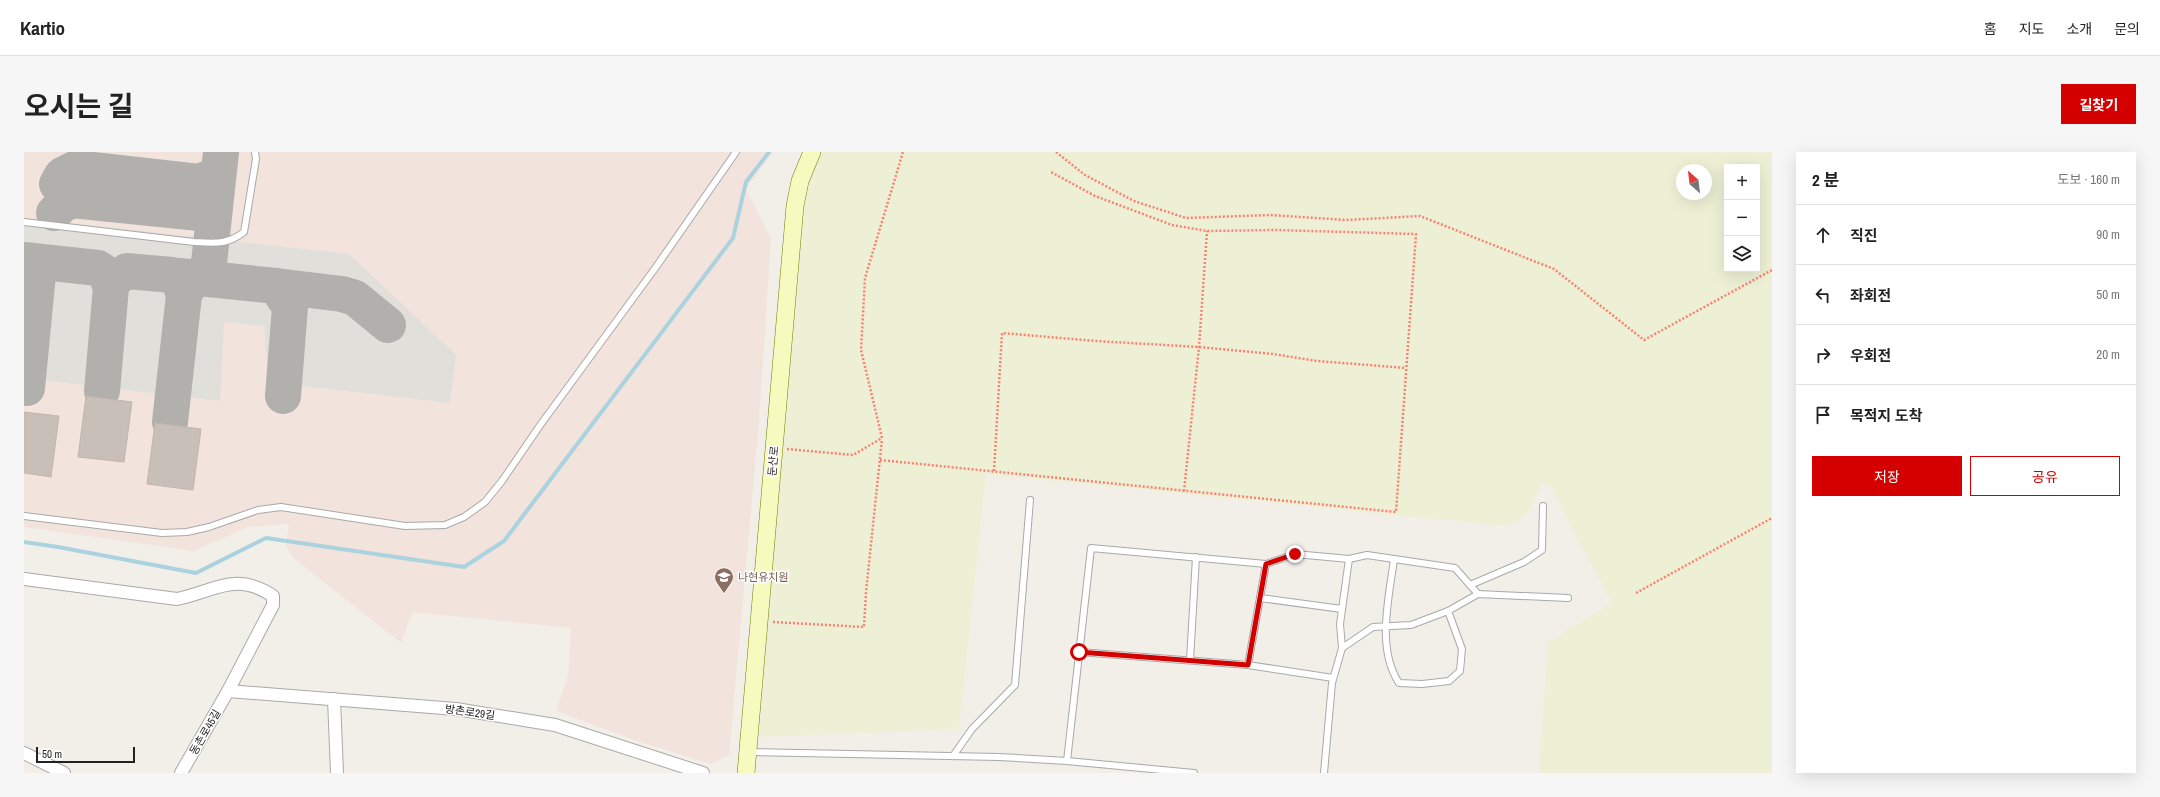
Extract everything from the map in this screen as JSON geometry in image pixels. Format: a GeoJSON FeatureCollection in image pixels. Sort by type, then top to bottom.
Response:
{"type":"FeatureCollection","features":[{"type":"Feature","properties":{"kind":"street","name":"둔산로"},"geometry":{"type":"LineString","coordinates":[[746,773],[795,206],[800,181],[812,152]]}},
{"type":"Feature","properties":{"kind":"street","name":"동촌로45길"},"geometry":{"type":"LineString","coordinates":[[24,579],[178,599],[199,594],[215,586],[236,583],[260,587],[273,596],[273,605],[228,691],[181,773]]}},
{"type":"Feature","properties":{"kind":"street","name":"방촌로29길"},"geometry":{"type":"LineString","coordinates":[[228,691],[456,709],[555,725],[703,773]]}},
{"type":"Feature","properties":{"kind":"street"},"geometry":{"type":"LineString","coordinates":[[334,699],[337,773]]}},
{"type":"Feature","properties":{"kind":"street"},"geometry":{"type":"LineString","coordinates":[[24,753],[64,773]]}},
{"type":"Feature","properties":{"kind":"lane"},"geometry":{"type":"LineString","coordinates":[[24,222],[194,242],[217,243],[232,241],[244,232],[256,159],[255,152]]}},
{"type":"Feature","properties":{"kind":"lane"},"geometry":{"type":"LineString","coordinates":[[24,516],[162,533],[187,532],[202,529],[258,510],[281,507],[405,526],[445,525],[464,517],[485,502],[502,481],[541,424],[656,267],[736,152]]}},
{"type":"Feature","properties":{"kind":"lane"},"geometry":{"type":"LineString","coordinates":[[953,756],[972,729],[1015,685],[1030,500]]}},
{"type":"Feature","properties":{"kind":"lane"},"geometry":{"type":"LineString","coordinates":[[1470,585],[1524,562],[1542,550],[1543,506]]}},
{"type":"Feature","properties":{"kind":"lane"},"geometry":{"type":"LineString","coordinates":[[1067,761],[1092,548],[1266,564],[1295,554],[1349,559],[1367,555],[1455,568],[1478,594]]}},
{"type":"Feature","properties":{"kind":"lane"},"geometry":{"type":"LineString","coordinates":[[1190,660],[1196,557]]}},
{"type":"Feature","properties":{"kind":"lane"},"geometry":{"type":"LineString","coordinates":[[1324,773],[1333,678],[1342,648],[1340,624],[1349,559]]}},
{"type":"Feature","properties":{"kind":"lane"},"geometry":{"type":"LineString","coordinates":[[1394,559],[1385,627],[1392,673],[1399,683],[1422,684],[1449,682],[1460,671],[1462,649],[1448,611]]}},
{"type":"Feature","properties":{"kind":"lane"},"geometry":{"type":"LineString","coordinates":[[1248,665],[1266,564]]}},
{"type":"Feature","properties":{"kind":"lane"},"geometry":{"type":"LineString","coordinates":[[1342,648],[1373,627],[1411,624],[1448,611],[1478,594],[1568,598]]}},
{"type":"Feature","properties":{"kind":"lane"},"geometry":{"type":"LineString","coordinates":[[1260,598],[1342,609]]}},
{"type":"Feature","properties":{"kind":"lane"},"geometry":{"type":"LineString","coordinates":[[1079,652],[1248,665],[1333,678]]}},
{"type":"Feature","properties":{"kind":"lane"},"geometry":{"type":"LineString","coordinates":[[748,752],[953,756],[1067,761],[1194,773]]}},
{"type":"Feature","properties":{"kind":"path"},"geometry":{"type":"LineString","coordinates":[[760,622],[864,627],[866,592],[882,438],[861,350],[865,278],[903,152]]}},
{"type":"Feature","properties":{"kind":"path"},"geometry":{"type":"LineString","coordinates":[[1056,152],[1085,175],[1134,201],[1186,218],[1270,214],[1346,220],[1420,216],[1554,269],[1644,340],[1772,270]]}},
{"type":"Feature","properties":{"kind":"path"},"geometry":{"type":"LineString","coordinates":[[880,460],[1396,512],[1416,234],[1275,230],[1207,231],[1172,225],[1095,196],[1051,172]]}},
{"type":"Feature","properties":{"kind":"path"},"geometry":{"type":"LineString","coordinates":[[1184,491],[1199,347],[1207,231]]}},
{"type":"Feature","properties":{"kind":"path"},"geometry":{"type":"LineString","coordinates":[[994,471],[1002,333],[1096,341],[1199,347],[1273,354],[1317,361],[1406,368]]}},
{"type":"Feature","properties":{"kind":"path"},"geometry":{"type":"LineString","coordinates":[[774,447],[853,455],[882,438]]}},
{"type":"Feature","properties":{"kind":"path"},"geometry":{"type":"LineString","coordinates":[[1636,593],[1772,518]]}},
{"type":"Feature","properties":{"kind":"shaded area"},"geometry":{"type":"Polygon","coordinates":[[[24,152],[773,152],[746,189],[771,239],[759,422],[729,755],[711,764],[637,741],[556,711],[568,675],[571,628],[412,612],[401,643],[292,557],[286,546],[289,524],[248,527],[194,551],[24,527],[24,152]]]}},
{"type":"Feature","properties":{"kind":"shaded area"},"geometry":{"type":"Polygon","coordinates":[[[24,218],[349,254],[456,355],[450,403],[268,382],[264,326],[224,322],[220,401],[24,378],[24,218]]]}},
{"type":"Feature","properties":{"kind":"green space"},"geometry":{"type":"Polygon","coordinates":[[[820,152],[1772,152],[1772,773],[1539,773],[1548,642],[1612,603],[1550,486],[1541,484],[1531,509],[1515,524],[1497,525],[986,474],[959,729],[759,737],[800,181],[820,152]]]}},
{"type":"Feature","properties":{"kind":"building"},"geometry":{"type":"Polygon","coordinates":[[[86,396],[132,402],[124,462],[78,457],[86,396]]]}},
{"type":"Feature","properties":{"kind":"building"},"geometry":{"type":"Polygon","coordinates":[[[24,412],[59,416],[51,477],[24,473],[24,412]]]}},
{"type":"Feature","properties":{"kind":"building"},"geometry":{"type":"Polygon","coordinates":[[[155,423],[201,429],[193,490],[147,484],[155,423]]]}},
{"type":"Feature","properties":{"kind":"waterway"},"geometry":{"type":"LineString","coordinates":[[24,542],[196,573],[266,538],[464,567],[504,541],[733,238],[746,182],[769,152]]}},
{"type":"Feature","properties":{"kind":"taxiway"},"geometry":{"type":"LineString","coordinates":[[170,422],[184,295],[189,286],[203,272],[209,263],[221,152]]}},
{"type":"Feature","properties":{"kind":"taxiway"},"geometry":{"type":"LineString","coordinates":[[57,184],[62,175],[76,168],[199,182],[214,176],[219,169]]}},
{"type":"Feature","properties":{"kind":"taxiway"},"geometry":{"type":"LineString","coordinates":[[54,213],[61,206],[72,200],[199,213],[209,212],[215,206]]}},
{"type":"Feature","properties":{"kind":"taxiway"},"geometry":{"type":"LineString","coordinates":[[24,260],[98,268],[105,273],[111,287]]}},
{"type":"Feature","properties":{"kind":"taxiway"},"geometry":{"type":"LineString","coordinates":[[102,391],[111,287],[115,279],[127,271],[172,275],[179,281],[184,295]]}},
{"type":"Feature","properties":{"kind":"taxiway"},"geometry":{"type":"LineString","coordinates":[[27,388],[38,274]]}},
{"type":"Feature","properties":{"kind":"taxiway"},"geometry":{"type":"LineString","coordinates":[[179,276],[276,286],[290,307],[283,396]]}},
{"type":"Feature","properties":{"kind":"taxiway"},"geometry":{"type":"LineString","coordinates":[[276,286],[342,294],[355,298],[388,325]]}},
{"type":"Feature","properties":{"kind":"place","name":"나현유치원"},"geometry":{"type":"Point","coordinates":[724,594]}},
{"type":"Feature","properties":{"kind":"route"},"geometry":{"type":"LineString","coordinates":[[1079,652],[1248,665],[1266,564],[1295,554]]}}]}
